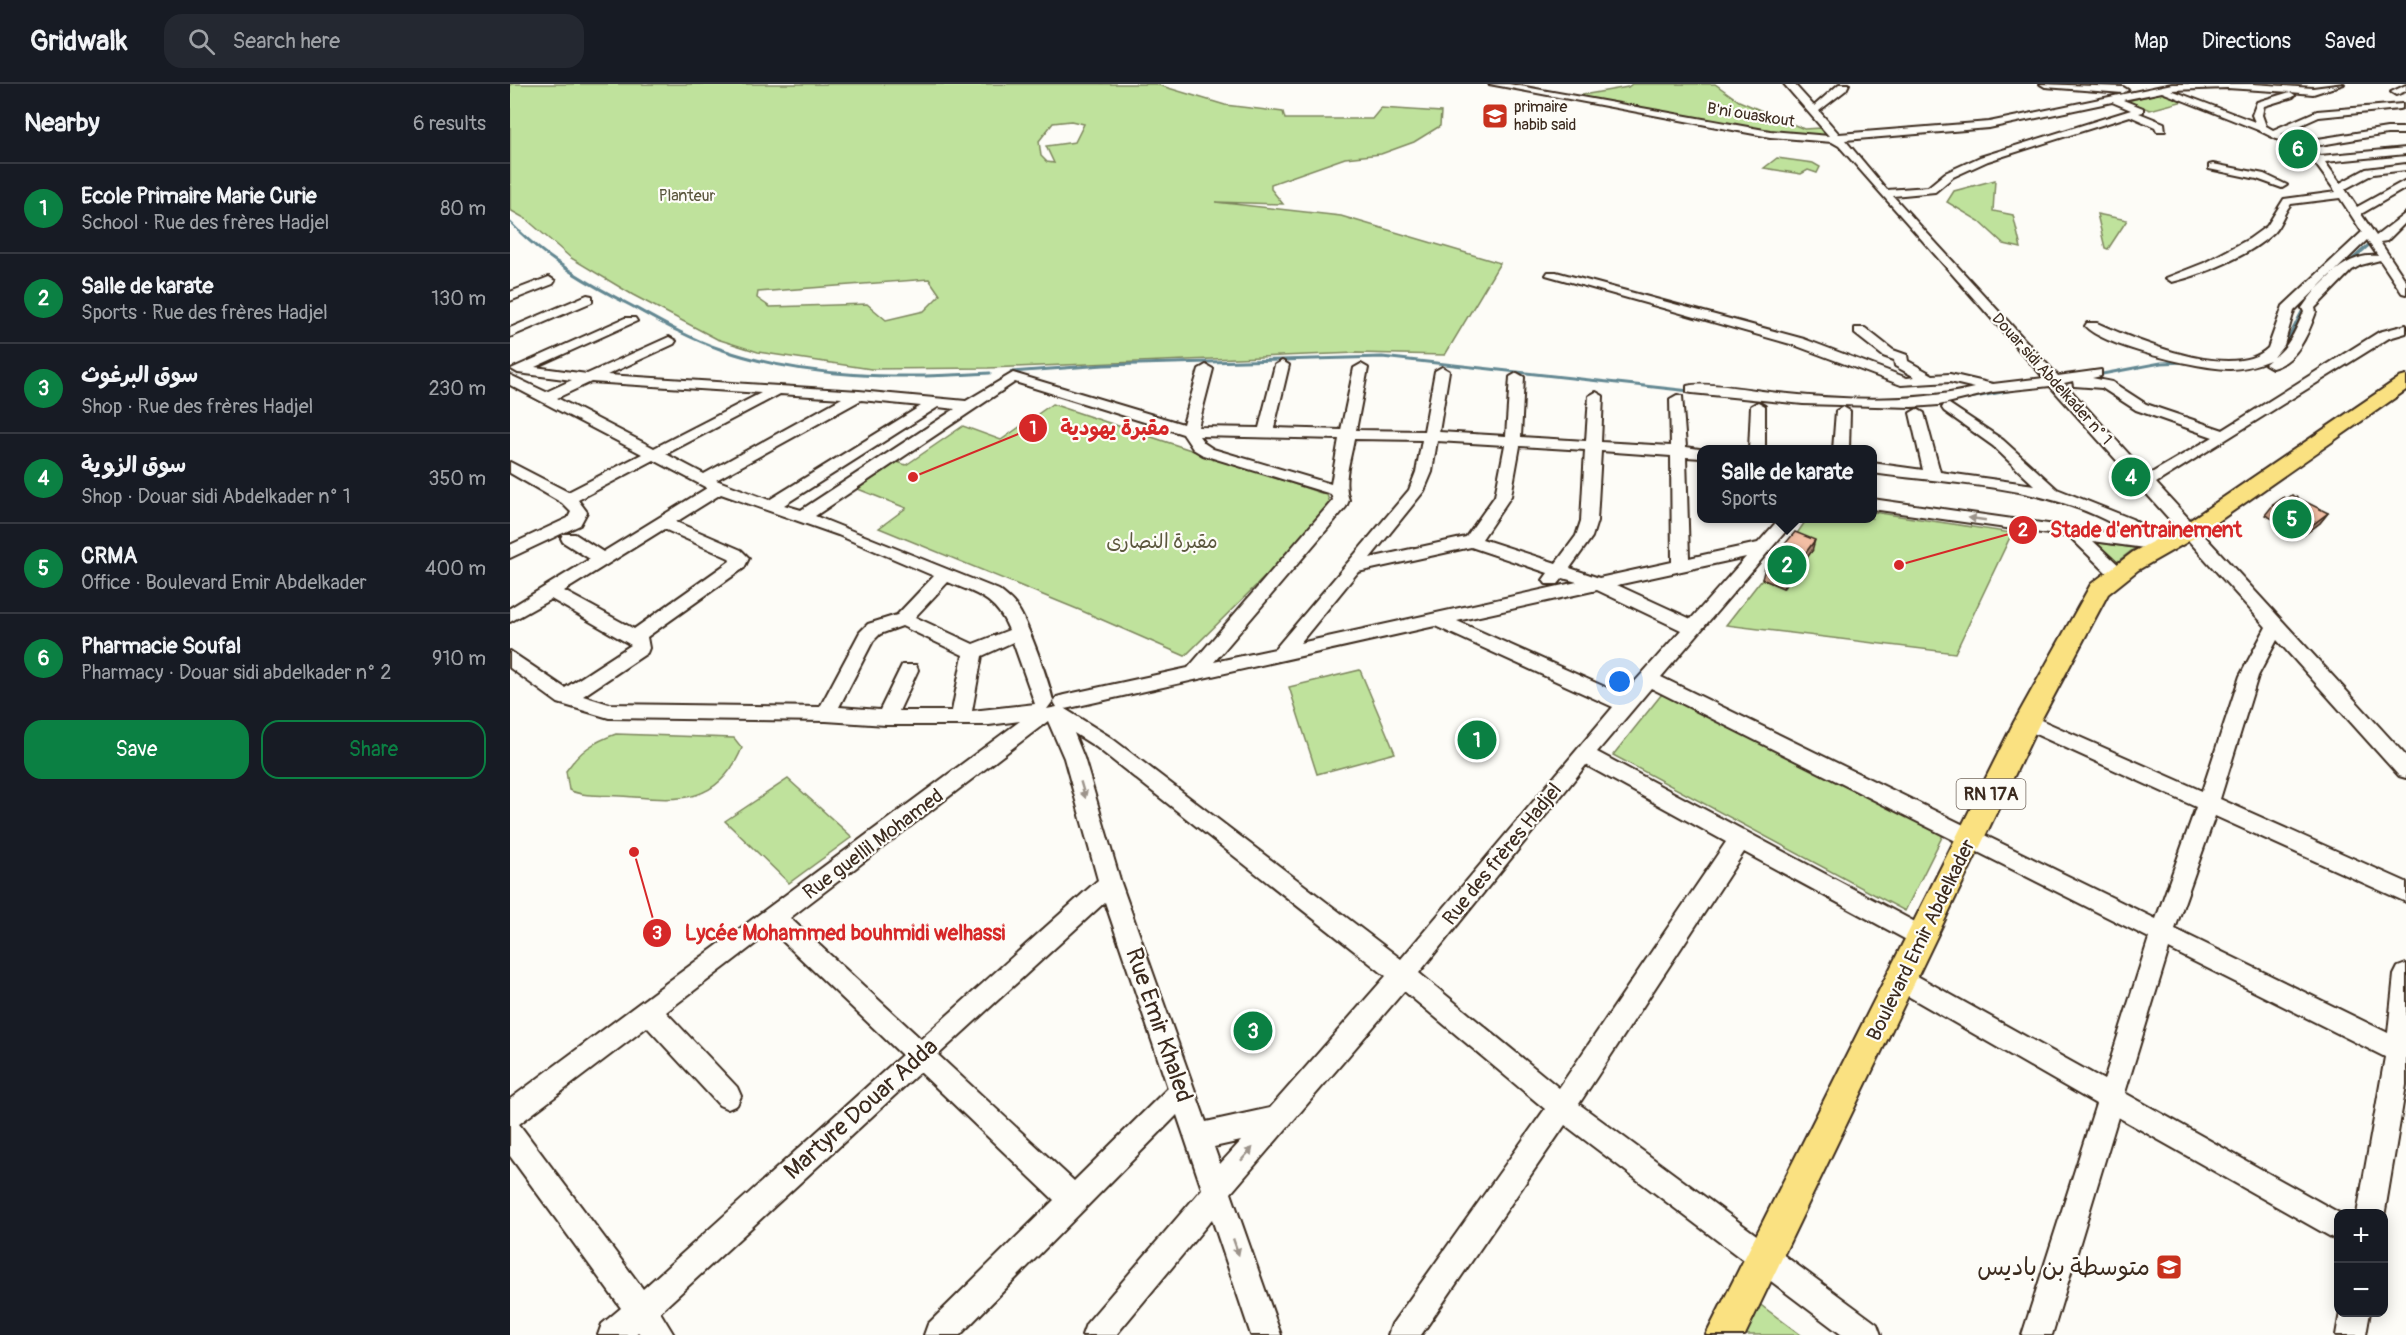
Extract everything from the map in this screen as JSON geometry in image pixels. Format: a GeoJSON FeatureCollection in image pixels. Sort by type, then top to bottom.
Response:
{"type":"FeatureCollection","features":[{"type":"Feature","properties":{"kind":"main road","name":"Boulevard Emir Abdelkader"},"geometry":{"type":"LineString","coordinates":[[1725,1335],[1902,980],[2027,722],[2099,589],[2117,573],[2159,545],[2188,532],[2406,382]]}},
{"type":"Feature","properties":{"kind":"street","name":"B'ni ouaskout"},"geometry":{"type":"LineString","coordinates":[[1494,84],[1770,134],[1836,138],[1946,130],[2030,117],[2047,95],[2112,99],[2146,88]]}},
{"type":"Feature","properties":{"kind":"street","name":"Douar sidi Abdelkader n° 1"},"geometry":{"type":"LineString","coordinates":[[1789,84],[2188,532],[2406,770]]}},
{"type":"Feature","properties":{"kind":"street"},"geometry":{"type":"LineString","coordinates":[[1813,111],[1843,88],[1844,84]]}},
{"type":"Feature","properties":{"kind":"street"},"geometry":{"type":"LineString","coordinates":[[2262,128],[2257,115],[2257,108],[2260,104],[2339,84]]}},
{"type":"Feature","properties":{"kind":"street"},"geometry":{"type":"LineString","coordinates":[[2047,95],[2159,89],[2190,85],[2313,91]]}},
{"type":"Feature","properties":{"kind":"street"},"geometry":{"type":"LineString","coordinates":[[2159,89],[2274,133],[2299,145],[2319,159],[2406,290]]}},
{"type":"Feature","properties":{"kind":"street"},"geometry":{"type":"LineString","coordinates":[[2274,133],[2317,114],[2399,106],[2388,100],[2403,92]]}},
{"type":"Feature","properties":{"kind":"street"},"geometry":{"type":"LineString","coordinates":[[1884,193],[1931,190],[1949,175],[1984,159],[2140,110],[2112,99]]}},
{"type":"Feature","properties":{"kind":"street"},"geometry":{"type":"LineString","coordinates":[[2130,113],[2160,125],[2161,129]]}},
{"type":"Feature","properties":{"kind":"street"},"geometry":{"type":"LineString","coordinates":[[2030,117],[2065,132]]}},
{"type":"Feature","properties":{"kind":"street"},"geometry":{"type":"LineString","coordinates":[[2386,118],[2376,117],[2387,131]]}},
{"type":"Feature","properties":{"kind":"street"},"geometry":{"type":"LineString","coordinates":[[2299,145],[2387,131],[2406,131]]}},
{"type":"Feature","properties":{"kind":"street"},"geometry":{"type":"LineString","coordinates":[[2319,159],[2406,151]]}},
{"type":"Feature","properties":{"kind":"street"},"geometry":{"type":"LineString","coordinates":[[2213,167],[2260,176],[2282,185]]}},
{"type":"Feature","properties":{"kind":"street"},"geometry":{"type":"LineString","coordinates":[[2172,278],[2195,273],[2259,237],[2270,229],[2288,201],[2341,191],[2370,171],[2406,167]]}},
{"type":"Feature","properties":{"kind":"street"},"geometry":{"type":"LineString","coordinates":[[2355,212],[2406,183]]}},
{"type":"Feature","properties":{"kind":"street"},"geometry":{"type":"LineString","coordinates":[[2092,326],[2150,350],[2182,358],[2228,364],[2252,362],[2269,355],[2278,344],[2283,318],[2289,309],[2371,237],[2383,238],[2406,216]]}},
{"type":"Feature","properties":{"kind":"street"},"geometry":{"type":"LineString","coordinates":[[2222,370],[2264,367],[2282,361],[2293,347],[2310,312],[2308,308],[2320,291],[2358,259],[2375,259]]}},
{"type":"Feature","properties":{"kind":"street"},"geometry":{"type":"LineString","coordinates":[[1552,275],[1799,342],[1906,382],[1957,379],[1993,388]]}},
{"type":"Feature","properties":{"kind":"street"},"geometry":{"type":"LineString","coordinates":[[510,297],[549,281]]}},
{"type":"Feature","properties":{"kind":"street"},"geometry":{"type":"LineString","coordinates":[[510,333],[587,299]]}},
{"type":"Feature","properties":{"kind":"street"},"geometry":{"type":"LineString","coordinates":[[513,373],[630,321]]}},
{"type":"Feature","properties":{"kind":"street"},"geometry":{"type":"LineString","coordinates":[[2145,483],[2225,436],[2384,335],[2406,329]]}},
{"type":"Feature","properties":{"kind":"street"},"geometry":{"type":"LineString","coordinates":[[1860,331],[1887,353],[1902,358],[1900,363],[1929,379]]}},
{"type":"Feature","properties":{"kind":"street"},"geometry":{"type":"LineString","coordinates":[[545,398],[669,341]]}},
{"type":"Feature","properties":{"kind":"street"},"geometry":{"type":"LineString","coordinates":[[1266,431],[1282,365]]}},
{"type":"Feature","properties":{"kind":"street"},"geometry":{"type":"LineString","coordinates":[[1194,673],[1338,507],[1341,500],[1338,491],[1347,433],[1361,368]]}},
{"type":"Feature","properties":{"kind":"street"},"geometry":{"type":"LineString","coordinates":[[1189,431],[1206,369]]}},
{"type":"Feature","properties":{"kind":"street"},"geometry":{"type":"LineString","coordinates":[[1280,655],[1416,491],[1424,472],[1442,371]]}},
{"type":"Feature","properties":{"kind":"street"},"geometry":{"type":"LineString","coordinates":[[513,373],[776,392],[859,395],[938,401],[968,406]]}},
{"type":"Feature","properties":{"kind":"street","name":"Rue Emir Khaled"},"geometry":{"type":"LineString","coordinates":[[513,373],[545,398],[712,484],[802,516],[946,573],[993,594],[1010,610],[1050,710],[1074,758],[1110,883],[1266,1335]]}},
{"type":"Feature","properties":{"kind":"street"},"geometry":{"type":"LineString","coordinates":[[2055,384],[2096,373]]}},
{"type":"Feature","properties":{"kind":"street"},"geometry":{"type":"LineString","coordinates":[[802,516],[1013,377],[1189,431],[1430,436],[1697,453]]}},
{"type":"Feature","properties":{"kind":"street"},"geometry":{"type":"LineString","coordinates":[[1472,542],[1503,496],[1513,442],[1517,377]]}},
{"type":"Feature","properties":{"kind":"street"},"geometry":{"type":"LineString","coordinates":[[1692,388],[1803,400],[1912,403],[1939,401],[1993,388],[2104,382],[2115,387],[2128,400],[2141,407],[2225,436]]}},
{"type":"Feature","properties":{"kind":"street"},"geometry":{"type":"LineString","coordinates":[[568,499],[776,392]]}},
{"type":"Feature","properties":{"kind":"street"},"geometry":{"type":"LineString","coordinates":[[510,616],[662,522],[712,484],[859,395]]}},
{"type":"Feature","properties":{"kind":"street"},"geometry":{"type":"LineString","coordinates":[[1543,595],[1558,570],[1584,537],[1589,521],[1595,447],[1596,396]]}},
{"type":"Feature","properties":{"kind":"street"},"geometry":{"type":"LineString","coordinates":[[1677,399],[1681,565]]}},
{"type":"Feature","properties":{"kind":"street"},"geometry":{"type":"LineString","coordinates":[[771,506],[938,401]]}},
{"type":"Feature","properties":{"kind":"street"},"geometry":{"type":"LineString","coordinates":[[1756,445],[1758,406]]}},
{"type":"Feature","properties":{"kind":"street"},"geometry":{"type":"LineString","coordinates":[[1949,408],[1998,442],[2051,492]]}},
{"type":"Feature","properties":{"kind":"street"},"geometry":{"type":"LineString","coordinates":[[1841,445],[1843,411]]}},
{"type":"Feature","properties":{"kind":"street"},"geometry":{"type":"LineString","coordinates":[[1917,413],[1933,477]]}},
{"type":"Feature","properties":{"kind":"street"},"geometry":{"type":"LineString","coordinates":[[1189,431],[1202,449],[1338,491]]}},
{"type":"Feature","properties":{"kind":"street"},"geometry":{"type":"LineString","coordinates":[[510,467],[568,499],[579,512],[574,521],[510,552]]}},
{"type":"Feature","properties":{"kind":"street"},"geometry":{"type":"LineString","coordinates":[[1877,469],[2051,492],[2126,523],[2159,545]]}},
{"type":"Feature","properties":{"kind":"street"},"geometry":{"type":"LineString","coordinates":[[1877,505],[2159,545]]}},
{"type":"Feature","properties":{"kind":"street"},"geometry":{"type":"LineString","coordinates":[[636,636],[738,564],[740,558],[662,522]]}},
{"type":"Feature","properties":{"kind":"street","name":"Rue des frères Hadjel"},"geometry":{"type":"LineString","coordinates":[[1097,1335],[1217,1190],[1403,975],[1583,754],[1785,523]]}},
{"type":"Feature","properties":{"kind":"street"},"geometry":{"type":"LineString","coordinates":[[2076,534],[2117,573]]}},
{"type":"Feature","properties":{"kind":"street"},"geometry":{"type":"LineString","coordinates":[[569,538],[602,559]]}},
{"type":"Feature","properties":{"kind":"street"},"geometry":{"type":"LineString","coordinates":[[1350,568],[1472,542],[1597,583],[1694,628]]}},
{"type":"Feature","properties":{"kind":"street"},"geometry":{"type":"LineString","coordinates":[[511,660],[565,698],[609,711],[826,714],[886,718],[961,716],[989,718],[1050,710],[1194,673],[1764,547]]}},
{"type":"Feature","properties":{"kind":"street"},"geometry":{"type":"LineString","coordinates":[[826,714],[866,637],[874,629],[903,619],[946,573]]}},
{"type":"Feature","properties":{"kind":"street"},"geometry":{"type":"LineString","coordinates":[[550,591],[640,640],[640,648],[565,698]]}},
{"type":"Feature","properties":{"kind":"street"},"geometry":{"type":"LineString","coordinates":[[903,619],[973,652],[1020,632]]}},
{"type":"Feature","properties":{"kind":"street"},"geometry":{"type":"LineString","coordinates":[[1437,620],[1627,705]]}},
{"type":"Feature","properties":{"kind":"street"},"geometry":{"type":"LineString","coordinates":[[2037,1335],[2162,934],[2208,804],[2249,676],[2275,627]]}},
{"type":"Feature","properties":{"kind":"street"},"geometry":{"type":"LineString","coordinates":[[961,716],[973,652]]}},
{"type":"Feature","properties":{"kind":"street"},"geometry":{"type":"LineString","coordinates":[[886,718],[909,670]]}},
{"type":"Feature","properties":{"kind":"street"},"geometry":{"type":"LineString","coordinates":[[1649,679],[2402,1051]]}},
{"type":"Feature","properties":{"kind":"street"},"geometry":{"type":"LineString","coordinates":[[1050,710],[1103,742],[1403,975],[1562,1107],[1765,1256],[1866,1335]]}},
{"type":"Feature","properties":{"kind":"street","name":"Rue guellil Mohamed"},"geometry":{"type":"LineString","coordinates":[[510,1115],[1050,710]]}},
{"type":"Feature","properties":{"kind":"street"},"geometry":{"type":"LineString","coordinates":[[989,718],[1007,725],[1010,729],[1009,741],[1006,745]]}},
{"type":"Feature","properties":{"kind":"street"},"geometry":{"type":"LineString","coordinates":[[2027,722],[2406,892]]}},
{"type":"Feature","properties":{"kind":"street"},"geometry":{"type":"LineString","coordinates":[[1074,758],[1080,749],[1103,742]]}},
{"type":"Feature","properties":{"kind":"street"},"geometry":{"type":"LineString","coordinates":[[1583,754],[1922,937]]}},
{"type":"Feature","properties":{"kind":"street"},"geometry":{"type":"LineString","coordinates":[[1403,1335],[1562,1107],[1741,838]]}},
{"type":"Feature","properties":{"kind":"street","name":"Martyre Douar Adda"},"geometry":{"type":"LineString","coordinates":[[613,1335],[1110,883]]}},
{"type":"Feature","properties":{"kind":"street"},"geometry":{"type":"LineString","coordinates":[[774,918],[1073,1199]]}},
{"type":"Feature","properties":{"kind":"street"},"geometry":{"type":"LineString","coordinates":[[2372,1209],[2402,1051],[2406,975]]}},
{"type":"Feature","properties":{"kind":"street"},"geometry":{"type":"LineString","coordinates":[[1902,980],[2334,1225]]}},
{"type":"Feature","properties":{"kind":"street"},"geometry":{"type":"LineString","coordinates":[[649,1011],[728,1096]]}},
{"type":"Feature","properties":{"kind":"street"},"geometry":{"type":"LineString","coordinates":[[939,1335],[1182,1092]]}},
{"type":"Feature","properties":{"kind":"street"},"geometry":{"type":"LineString","coordinates":[[1198,1137],[1278,1119]]}},
{"type":"Feature","properties":{"kind":"street"},"geometry":{"type":"LineString","coordinates":[[510,1134],[659,1335]]}},
{"type":"Feature","properties":{"kind":"street"},"geometry":{"type":"LineString","coordinates":[[2351,1335],[2354,1317]]}},
{"type":"Feature","properties":{"kind":"green space","name":"Planteur"},"geometry":{"type":"Polygon","coordinates":[[[510,84],[1155,84],[1225,105],[1283,112],[1285,119],[1372,119],[1381,108],[1441,112],[1440,126],[1414,142],[1381,154],[1345,158],[1271,184],[1271,189],[1283,204],[1215,202],[1341,216],[1500,263],[1445,355],[1356,353],[988,368],[871,369],[758,352],[717,339],[633,295],[571,258],[526,219],[510,210],[510,84]],[[1071,121],[1053,123],[1039,141],[1041,156],[1047,162],[1054,163],[1046,146],[1075,142],[1084,124],[1071,121]],[[929,279],[758,292],[757,298],[770,307],[867,304],[886,320],[924,311],[940,295],[929,279]]]}},
{"type":"Feature","properties":{"kind":"green space"},"geometry":{"type":"Polygon","coordinates":[[[1632,84],[1715,84],[1739,101],[1804,129],[1821,128],[1826,136],[1789,135],[1571,97],[1628,87],[1632,84]]]}},
{"type":"Feature","properties":{"kind":"green space"},"geometry":{"type":"Polygon","coordinates":[[[2160,93],[2184,101],[2150,110],[2127,101],[2160,93]]]}},
{"type":"Feature","properties":{"kind":"green space"},"geometry":{"type":"Polygon","coordinates":[[[1777,158],[1813,163],[1820,167],[1817,173],[1808,170],[1801,174],[1764,168],[1777,158]]]}},
{"type":"Feature","properties":{"kind":"green space"},"geometry":{"type":"Polygon","coordinates":[[[1995,180],[1993,211],[2013,215],[2021,248],[2004,244],[1979,221],[1947,202],[1954,191],[1995,180]]]}},
{"type":"Feature","properties":{"kind":"green space"},"geometry":{"type":"Polygon","coordinates":[[[2097,214],[2127,220],[2108,249],[2105,248],[2097,214]]]}},
{"type":"Feature","properties":{"kind":"green space","name":"مقبرة النصارى"},"geometry":{"type":"Polygon","coordinates":[[[1052,404],[1327,495],[1330,503],[1308,534],[1185,656],[879,528],[906,508],[858,489],[897,462],[906,465],[963,426],[1001,440],[1052,404]]]}},
{"type":"Feature","properties":{"kind":"green space"},"geometry":{"type":"Polygon","coordinates":[[[1877,513],[2012,533],[1955,653],[1726,625],[1762,579],[1784,588],[1811,551],[1791,542],[1804,523],[1877,523],[1877,513]]]}},
{"type":"Feature","properties":{"kind":"green space"},"geometry":{"type":"Polygon","coordinates":[[[2093,542],[2135,548],[2114,564],[2093,542]]]}},
{"type":"Feature","properties":{"kind":"green space"},"geometry":{"type":"Polygon","coordinates":[[[1360,670],[1395,753],[1317,774],[1289,687],[1360,670]]]}},
{"type":"Feature","properties":{"kind":"green space"},"geometry":{"type":"Polygon","coordinates":[[[1662,694],[1944,833],[1905,911],[1613,755],[1662,694]]]}},
{"type":"Feature","properties":{"kind":"green space"},"geometry":{"type":"Polygon","coordinates":[[[616,734],[734,738],[742,748],[732,767],[720,781],[707,791],[692,796],[658,799],[587,795],[569,790],[566,771],[571,764],[600,740],[616,734]]]}},
{"type":"Feature","properties":{"kind":"green space"},"geometry":{"type":"Polygon","coordinates":[[[788,779],[852,837],[789,883],[725,821],[788,779]]]}},
{"type":"Feature","properties":{"kind":"green space"},"geometry":{"type":"Polygon","coordinates":[[[1758,1303],[1801,1335],[1743,1335],[1758,1303]]]}},
{"type":"Feature","properties":{"kind":"building"},"geometry":{"type":"Polygon","coordinates":[[[2292,495],[2328,513],[2312,525],[2273,505],[2284,497],[2287,499],[2292,495]]]}},
{"type":"Feature","properties":{"kind":"building"},"geometry":{"type":"Polygon","coordinates":[[[1795,532],[1815,540],[1787,578],[1765,568],[1795,532]]]}},
{"type":"Feature","properties":{"kind":"waterway"},"geometry":{"type":"LineString","coordinates":[[2395,222],[2406,212]]}},
{"type":"Feature","properties":{"kind":"waterway"},"geometry":{"type":"LineString","coordinates":[[510,222],[520,232]]}},
{"type":"Feature","properties":{"kind":"waterway"},"geometry":{"type":"LineString","coordinates":[[520,232],[572,273],[601,290],[697,340],[752,359],[819,371],[854,374],[922,376],[990,373]]}},
{"type":"Feature","properties":{"kind":"waterway"},"geometry":{"type":"LineString","coordinates":[[2346,265],[2371,243]]}},
{"type":"Feature","properties":{"kind":"waterway"},"geometry":{"type":"LineString","coordinates":[[2281,353],[2306,304]]}},
{"type":"Feature","properties":{"kind":"waterway"},"geometry":{"type":"LineString","coordinates":[[1011,372],[1104,365],[1382,357],[1690,391]]}},
{"type":"Feature","properties":{"kind":"waterway"},"geometry":{"type":"LineString","coordinates":[[2249,366],[2273,360]]}},
{"type":"Feature","properties":{"kind":"waterway"},"geometry":{"type":"LineString","coordinates":[[2097,375],[2161,363],[2187,362]]}},
{"type":"Feature","properties":{"kind":"waterway"},"geometry":{"type":"LineString","coordinates":[[1964,399],[2024,388]]}},
{"type":"Feature","properties":{"kind":"waterway"},"geometry":{"type":"LineString","coordinates":[[1812,404],[1903,406]]}},
{"type":"Feature","properties":{"kind":"place","name":"primaire habib said"},"geometry":{"type":"Point","coordinates":[1495,116]}},
{"type":"Feature","properties":{"kind":"place","name":"Pharmacie Soufal"},"geometry":{"type":"Point","coordinates":[2298,149]}},
{"type":"Feature","properties":{"kind":"place","name":"مقبرة يهودية"},"geometry":{"type":"Point","coordinates":[913,477]}},
{"type":"Feature","properties":{"kind":"place","name":"سوق الزوية"},"geometry":{"type":"Point","coordinates":[2131,477]}},
{"type":"Feature","properties":{"kind":"place","name":"CRMA"},"geometry":{"type":"Point","coordinates":[2292,519]}},
{"type":"Feature","properties":{"kind":"place","name":"Salle de karate"},"geometry":{"type":"Point","coordinates":[1787,565]}},
{"type":"Feature","properties":{"kind":"place","name":"Stade d'entrainement"},"geometry":{"type":"Point","coordinates":[1899,565]}},
{"type":"Feature","properties":{"kind":"place","name":"Ecole Primaire Marie Curie"},"geometry":{"type":"Point","coordinates":[1477,740]}},
{"type":"Feature","properties":{"kind":"place","name":"Lycée Mohammed bouhmidi welhassi"},"geometry":{"type":"Point","coordinates":[634,852]}},
{"type":"Feature","properties":{"kind":"place","name":"سوق البرغوث"},"geometry":{"type":"Point","coordinates":[1253,1031]}},
{"type":"Feature","properties":{"kind":"place","name":"متوسطة بن باديس"},"geometry":{"type":"Point","coordinates":[2169,1267]}}]}
